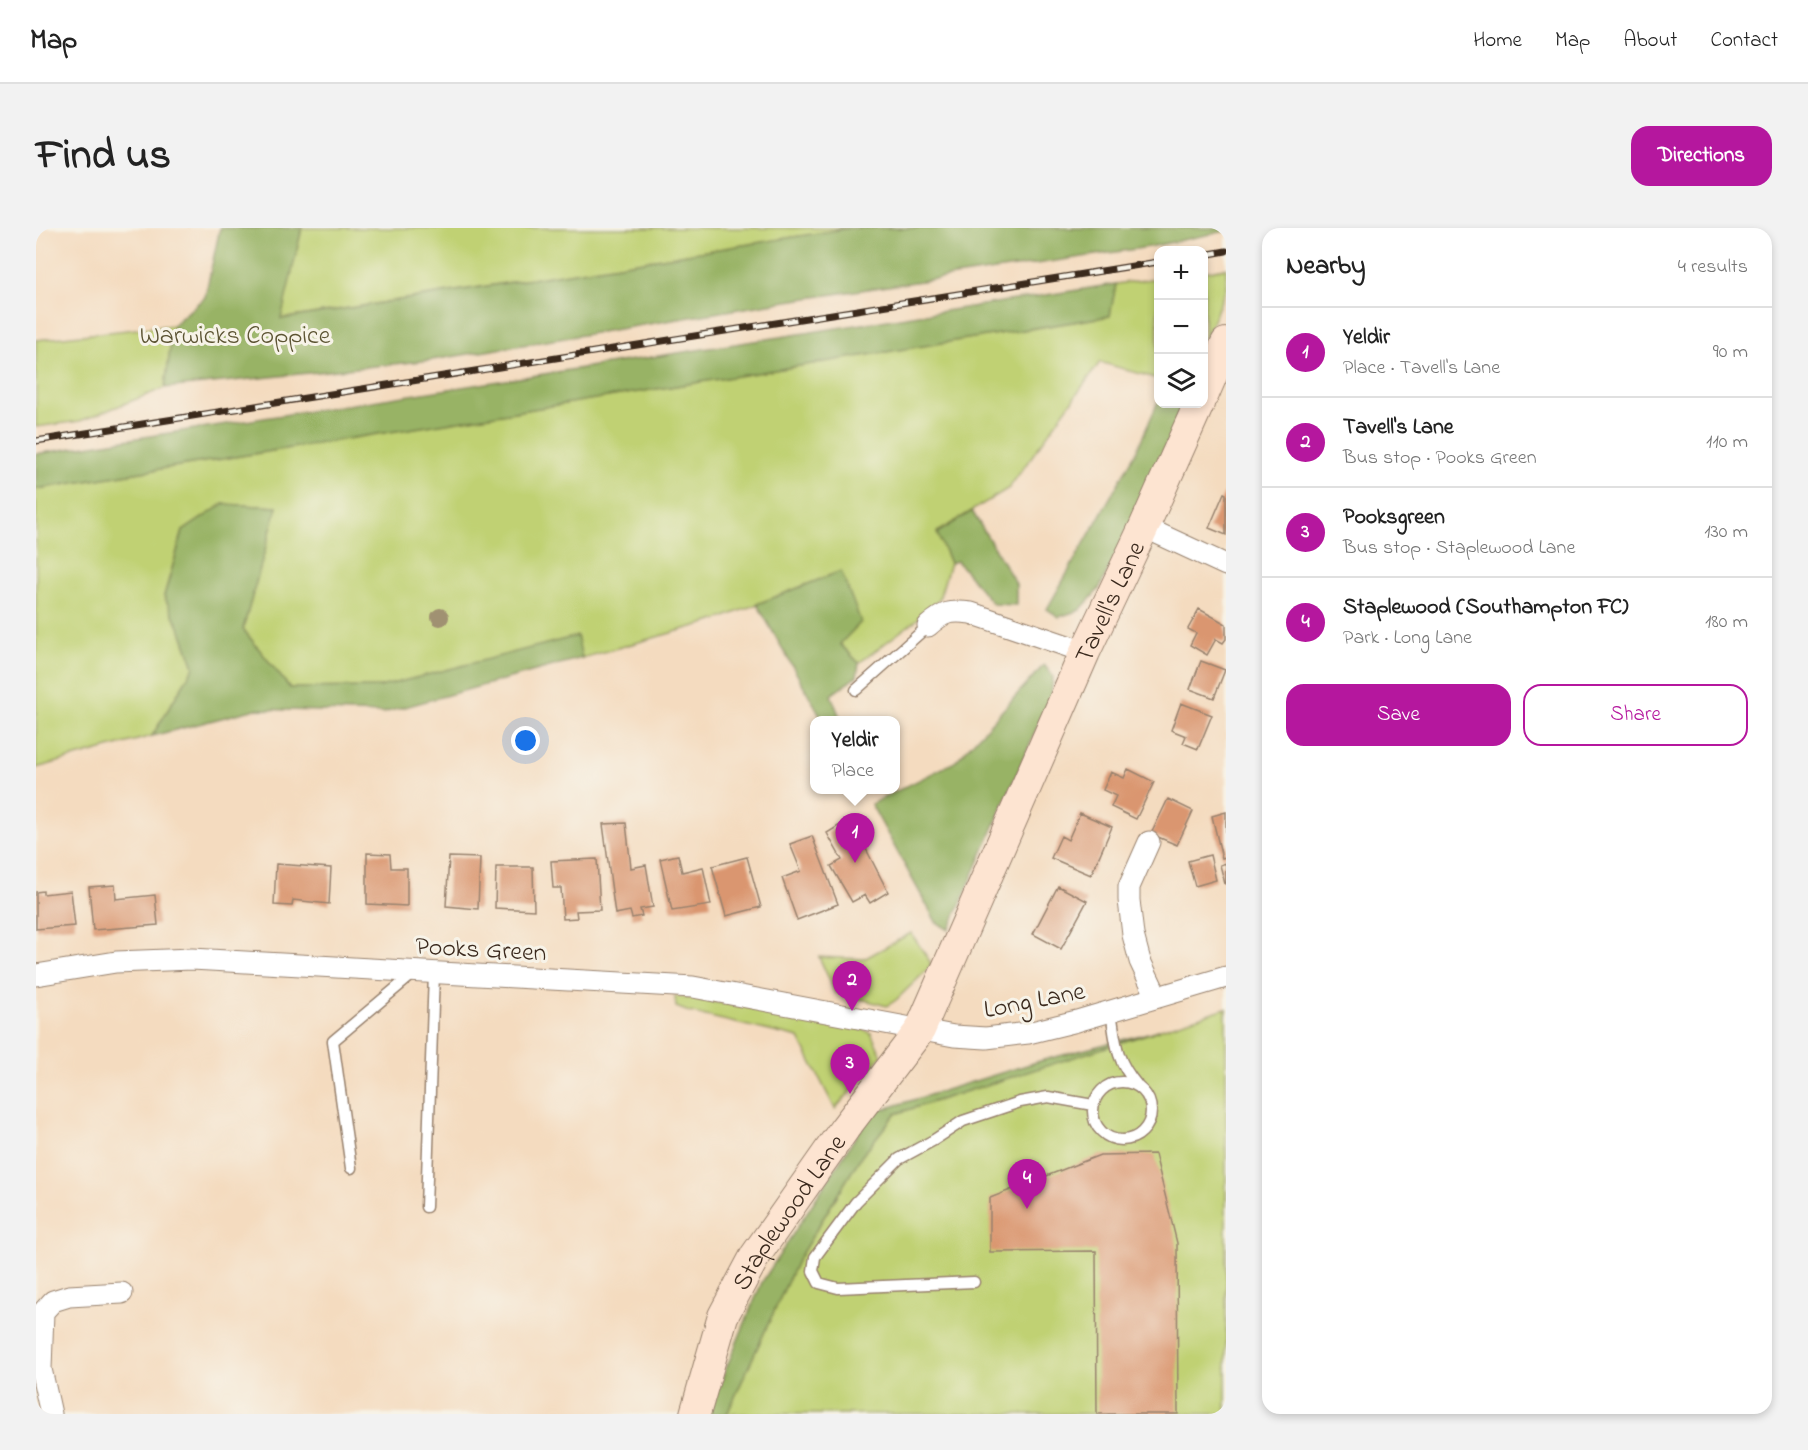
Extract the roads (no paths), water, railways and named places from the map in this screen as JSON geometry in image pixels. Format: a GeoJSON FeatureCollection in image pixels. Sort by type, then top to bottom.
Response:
{"type":"FeatureCollection","features":[{"type":"Feature","properties":{"kind":"street"},"geometry":{"type":"LineString","coordinates":[[1208,383],[1226,343]]}},
{"type":"Feature","properties":{"kind":"street","name":"Tavell's Lane"},"geometry":{"type":"LineString","coordinates":[[920,1030],[1085,652],[1197,408]]}},
{"type":"Feature","properties":{"kind":"street"},"geometry":{"type":"LineString","coordinates":[[1144,527],[1226,565]]}},
{"type":"Feature","properties":{"kind":"street"},"geometry":{"type":"LineString","coordinates":[[928,626],[938,617],[952,610],[971,613],[1085,652]]}},
{"type":"Feature","properties":{"kind":"street"},"geometry":{"type":"LineString","coordinates":[[1149,842],[1129,887],[1129,900],[1133,935],[1140,961],[1157,997]]}},
{"type":"Feature","properties":{"kind":"street","name":"Pooks Green"},"geometry":{"type":"LineString","coordinates":[[36,975],[116,962],[192,959],[693,987],[920,1030]]}},
{"type":"Feature","properties":{"kind":"street","name":"Long Lane"},"geometry":{"type":"LineString","coordinates":[[920,1030],[954,1036],[986,1038],[1028,1033],[1226,977]]}},
{"type":"Feature","properties":{"kind":"street","name":"Staplewood Lane"},"geometry":{"type":"LineString","coordinates":[[695,1414],[723,1316],[755,1256],[832,1146],[920,1030]]}},
{"type":"Feature","properties":{"kind":"street"},"geometry":{"type":"LineString","coordinates":[[51,1414],[41,1369],[43,1312],[53,1301],[69,1296],[122,1293]]}},
{"type":"Feature","properties":{"kind":"lane"},"geometry":{"type":"LineString","coordinates":[[856,690],[928,626]]}},
{"type":"Feature","properties":{"kind":"lane"},"geometry":{"type":"LineString","coordinates":[[351,1168],[333,1041],[425,972]]}},
{"type":"Feature","properties":{"kind":"lane"},"geometry":{"type":"LineString","coordinates":[[425,972],[426,1207]]}},
{"type":"Feature","properties":{"kind":"lane"},"geometry":{"type":"LineString","coordinates":[[1111,1011],[1118,1057],[1127,1073],[1144,1092],[1150,1110],[1149,1120],[1144,1129],[1128,1139],[1118,1140],[1100,1131],[1095,1123],[1093,1105],[1102,1089],[1119,1082],[1136,1086],[1144,1092]]}},
{"type":"Feature","properties":{"kind":"lane"},"geometry":{"type":"LineString","coordinates":[[974,1282],[838,1288],[819,1283],[813,1271],[815,1257],[856,1202],[899,1159],[963,1121],[1020,1101],[1048,1097],[1093,1105]]}},
{"type":"Feature","properties":{"kind":"railway"},"geometry":{"type":"LineString","coordinates":[[1208,254],[1226,251]]}},
{"type":"Feature","properties":{"kind":"railway"},"geometry":{"type":"LineString","coordinates":[[36,441],[1154,263]]}},
{"type":"Feature","properties":{"kind":"place","name":"Yeldir"},"geometry":{"type":"Point","coordinates":[855,863]}},
{"type":"Feature","properties":{"kind":"place","name":"Tavell's Lane"},"geometry":{"type":"Point","coordinates":[852,1011]}},
{"type":"Feature","properties":{"kind":"place","name":"Pooksgreen"},"geometry":{"type":"Point","coordinates":[850,1094]}},
{"type":"Feature","properties":{"kind":"place","name":"Staplewood (Southampton FC)"},"geometry":{"type":"Point","coordinates":[1027,1209]}},
{"type":"Feature","properties":{"kind":"park label","name":"Warwicks Coppice"},"geometry":{"type":"Point","coordinates":[235,334]}}]}
